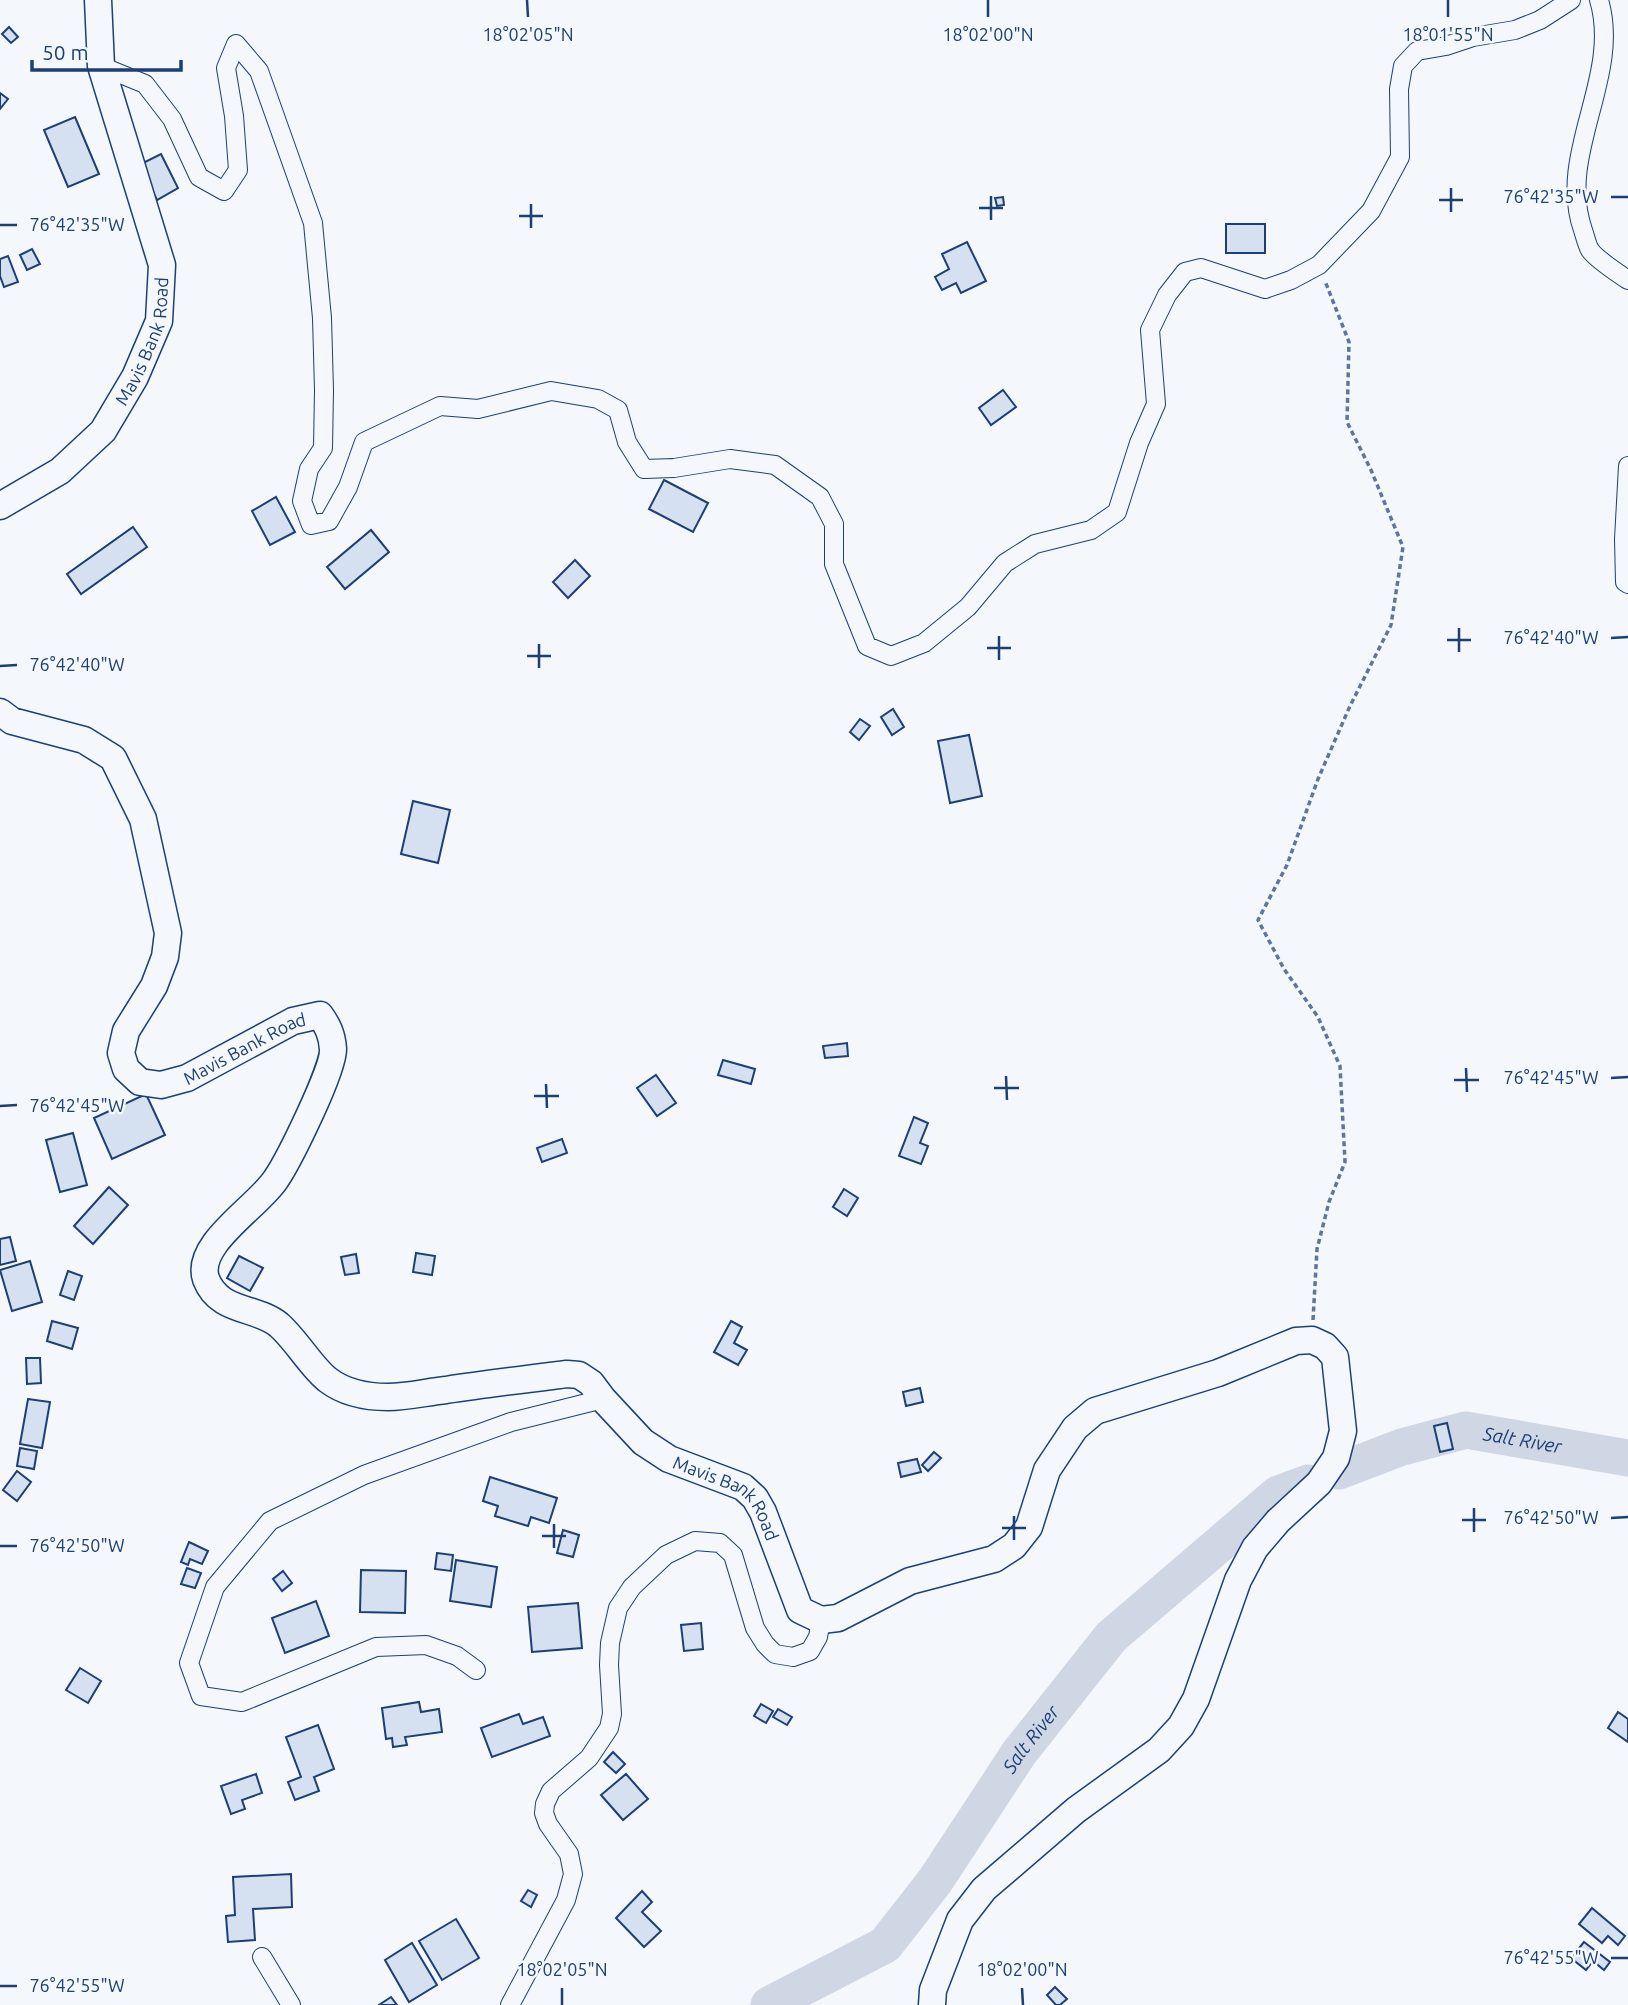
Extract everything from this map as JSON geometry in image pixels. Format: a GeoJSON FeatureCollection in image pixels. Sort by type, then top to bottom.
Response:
{"type":"FeatureCollection","features":[{"type":"Feature","properties":{"kind":"street","name":"Mavis Bank Road"},"geometry":{"type":"LineString","coordinates":[[0,506],[60,471],[103,431],[135,377],[159,321],[162,265],[101,65],[98,0]]}},
{"type":"Feature","properties":{"kind":"street"},"geometry":{"type":"LineString","coordinates":[[101,65],[145,84],[173,119],[199,177],[224,191],[238,170],[234,116],[226,68],[236,44],[259,71],[313,223],[322,318],[324,390],[323,448],[309,469],[302,501],[311,524],[329,521],[348,487],[364,442],[440,406],[478,410],[551,391],[598,399],[618,410],[627,442],[644,469],[674,468],[730,459],[775,465],[820,497],[834,524],[834,564],[867,646],[891,656],[924,643],[968,607],[1005,563],[1025,550],[1035,544],[1091,530],[1117,512],[1139,443],[1156,404],[1150,331],[1167,295],[1185,272],[1201,268],[1265,289],[1291,280],[1319,265],[1371,211],[1401,157],[1399,89],[1403,66],[1418,51],[1515,30],[1540,20],[1571,0]]}},
{"type":"Feature","properties":{"kind":"street"},"geometry":{"type":"LineString","coordinates":[[1599,0],[1604,17],[1604,61],[1579,164],[1577,212],[1591,251],[1628,280]]}},
{"type":"Feature","properties":{"kind":"street"},"geometry":{"type":"LineString","coordinates":[[1628,466],[1624,539],[1625,582],[1628,584]]}},
{"type":"Feature","properties":{"kind":"street","name":"Mavis Bank Road"},"geometry":{"type":"LineString","coordinates":[[0,712],[12,721],[84,740],[113,758],[143,819],[168,933],[165,957],[154,986],[126,1031],[121,1053],[126,1069],[140,1082],[161,1085],[187,1078],[293,1021],[320,1015],[330,1030],[333,1051],[327,1076],[276,1180],[217,1240],[207,1258],[205,1277],[215,1293],[234,1307],[272,1319],[292,1336],[327,1380],[351,1392],[389,1397],[567,1374],[579,1375],[591,1382],[643,1442],[669,1459],[743,1487],[755,1498],[763,1512],[800,1610],[821,1620]]}},
{"type":"Feature","properties":{"kind":"street"},"geometry":{"type":"LineString","coordinates":[[510,2005],[566,1900],[573,1874],[569,1854],[548,1824],[544,1813],[545,1804],[551,1791],[589,1758],[609,1728],[612,1714],[610,1643],[618,1608],[632,1587],[666,1555],[695,1541],[720,1543],[733,1555],[755,1628],[765,1644],[775,1654],[793,1657],[810,1651],[818,1637],[821,1620],[838,1618],[910,1581],[994,1559],[1014,1546],[1029,1527],[1047,1470],[1075,1428],[1095,1411],[1218,1373],[1296,1341],[1312,1340],[1325,1346],[1335,1357],[1343,1431],[1336,1458],[1319,1483],[1278,1521],[1255,1548],[1238,1580],[1196,1699],[1181,1726],[1159,1750],[1076,1811],[984,1889],[960,1920],[933,1990],[932,2005]]}},
{"type":"Feature","properties":{"kind":"street"},"geometry":{"type":"LineString","coordinates":[[476,1670],[457,1656],[426,1645],[376,1647],[242,1702],[201,1696],[189,1663],[215,1587],[271,1521],[364,1475],[511,1422],[603,1399]]}},
{"type":"Feature","properties":{"kind":"street"},"geometry":{"type":"LineString","coordinates":[[262,1957],[291,2005]]}},
{"type":"Feature","properties":{"kind":"path"},"geometry":{"type":"LineString","coordinates":[[1312,1340],[1318,1248],[1329,1202],[1345,1161],[1340,1066],[1318,1017],[1284,969],[1258,920],[1287,865],[1318,779],[1350,706],[1391,625],[1403,547],[1371,470],[1347,422],[1349,342],[1319,265]]}},
{"type":"Feature","properties":{"kind":"building"},"geometry":{"type":"Polygon","coordinates":[[[9,27],[18,37],[11,43],[2,34],[9,27]]]}},
{"type":"Feature","properties":{"kind":"building"},"geometry":{"type":"Polygon","coordinates":[[[0,93],[8,99],[0,109],[0,93]]]}},
{"type":"Feature","properties":{"kind":"building"},"geometry":{"type":"Polygon","coordinates":[[[75,117],[99,174],[68,187],[44,130],[75,117]]]}},
{"type":"Feature","properties":{"kind":"building"},"geometry":{"type":"Polygon","coordinates":[[[161,154],[178,188],[157,200],[139,165],[161,154]]]}},
{"type":"Feature","properties":{"kind":"building"},"geometry":{"type":"Polygon","coordinates":[[[1003,197],[1004,205],[997,206],[995,198],[1003,197]]]}},
{"type":"Feature","properties":{"kind":"building"},"geometry":{"type":"Polygon","coordinates":[[[1226,224],[1265,224],[1265,253],[1226,253],[1226,224]]]}},
{"type":"Feature","properties":{"kind":"building"},"geometry":{"type":"Polygon","coordinates":[[[967,242],[986,281],[961,293],[956,283],[942,290],[935,277],[949,269],[942,254],[967,242]]]}},
{"type":"Feature","properties":{"kind":"building"},"geometry":{"type":"Polygon","coordinates":[[[32,249],[40,264],[27,270],[20,255],[32,249]]]}},
{"type":"Feature","properties":{"kind":"building"},"geometry":{"type":"Polygon","coordinates":[[[8,256],[18,282],[4,287],[0,276],[0,259],[8,256]]]}},
{"type":"Feature","properties":{"kind":"building"},"geometry":{"type":"Polygon","coordinates":[[[1003,390],[1016,407],[991,425],[979,408],[1003,390]]]}},
{"type":"Feature","properties":{"kind":"building"},"geometry":{"type":"Polygon","coordinates":[[[664,480],[708,503],[693,532],[649,509],[664,480]]]}},
{"type":"Feature","properties":{"kind":"building"},"geometry":{"type":"Polygon","coordinates":[[[276,497],[295,532],[270,545],[252,511],[276,497]]]}},
{"type":"Feature","properties":{"kind":"building"},"geometry":{"type":"Polygon","coordinates":[[[133,527],[147,547],[81,594],[67,574],[133,527]]]}},
{"type":"Feature","properties":{"kind":"building"},"geometry":{"type":"Polygon","coordinates":[[[371,530],[389,552],[345,589],[327,567],[371,530]]]}},
{"type":"Feature","properties":{"kind":"building"},"geometry":{"type":"Polygon","coordinates":[[[575,560],[590,576],[568,598],[553,582],[575,560]]]}},
{"type":"Feature","properties":{"kind":"building"},"geometry":{"type":"Polygon","coordinates":[[[893,709],[904,727],[892,735],[881,717],[893,709]]]}},
{"type":"Feature","properties":{"kind":"building"},"geometry":{"type":"Polygon","coordinates":[[[860,719],[870,726],[859,740],[850,732],[860,719]]]}},
{"type":"Feature","properties":{"kind":"building"},"geometry":{"type":"Polygon","coordinates":[[[969,735],[982,796],[950,803],[938,741],[969,735]]]}},
{"type":"Feature","properties":{"kind":"building"},"geometry":{"type":"Polygon","coordinates":[[[413,801],[450,810],[438,863],[401,854],[413,801]]]}},
{"type":"Feature","properties":{"kind":"building"},"geometry":{"type":"Polygon","coordinates":[[[847,1043],[848,1056],[825,1058],[823,1046],[847,1043]]]}},
{"type":"Feature","properties":{"kind":"building"},"geometry":{"type":"Polygon","coordinates":[[[723,1060],[755,1069],[751,1084],[718,1075],[723,1060]]]}},
{"type":"Feature","properties":{"kind":"building"},"geometry":{"type":"Polygon","coordinates":[[[656,1075],[676,1103],[657,1116],[637,1088],[656,1075]]]}},
{"type":"Feature","properties":{"kind":"building"},"geometry":{"type":"Polygon","coordinates":[[[146,1094],[165,1135],[112,1159],[94,1118],[146,1094]]]}},
{"type":"Feature","properties":{"kind":"building"},"geometry":{"type":"Polygon","coordinates":[[[914,1117],[928,1123],[920,1143],[928,1146],[921,1164],[899,1156],[914,1117]]]}},
{"type":"Feature","properties":{"kind":"building"},"geometry":{"type":"Polygon","coordinates":[[[73,1133],[87,1185],[60,1192],[46,1140],[73,1133]]]}},
{"type":"Feature","properties":{"kind":"building"},"geometry":{"type":"Polygon","coordinates":[[[562,1139],[567,1153],[542,1162],[537,1148],[562,1139]]]}},
{"type":"Feature","properties":{"kind":"building"},"geometry":{"type":"Polygon","coordinates":[[[109,1187],[128,1205],[93,1244],[74,1226],[109,1187]]]}},
{"type":"Feature","properties":{"kind":"building"},"geometry":{"type":"Polygon","coordinates":[[[844,1189],[858,1198],[847,1216],[833,1207],[844,1189]]]}},
{"type":"Feature","properties":{"kind":"building"},"geometry":{"type":"Polygon","coordinates":[[[10,1237],[16,1261],[0,1265],[0,1239],[10,1237]]]}},
{"type":"Feature","properties":{"kind":"building"},"geometry":{"type":"Polygon","coordinates":[[[416,1253],[435,1256],[432,1275],[413,1272],[416,1253]]]}},
{"type":"Feature","properties":{"kind":"building"},"geometry":{"type":"Polygon","coordinates":[[[356,1254],[359,1273],[345,1275],[341,1257],[356,1254]]]}},
{"type":"Feature","properties":{"kind":"building"},"geometry":{"type":"Polygon","coordinates":[[[239,1256],[263,1268],[250,1291],[227,1278],[239,1256]]]}},
{"type":"Feature","properties":{"kind":"building"},"geometry":{"type":"Polygon","coordinates":[[[30,1261],[42,1302],[12,1311],[0,1270],[30,1261]]]}},
{"type":"Feature","properties":{"kind":"building"},"geometry":{"type":"Polygon","coordinates":[[[68,1271],[82,1276],[74,1300],[60,1295],[68,1271]]]}},
{"type":"Feature","properties":{"kind":"building"},"geometry":{"type":"Polygon","coordinates":[[[52,1321],[78,1328],[72,1349],[47,1341],[52,1321]]]}},
{"type":"Feature","properties":{"kind":"building"},"geometry":{"type":"Polygon","coordinates":[[[731,1321],[742,1327],[734,1343],[747,1350],[738,1365],[714,1352],[731,1321]]]}},
{"type":"Feature","properties":{"kind":"building"},"geometry":{"type":"Polygon","coordinates":[[[26,1358],[40,1358],[41,1383],[27,1384],[26,1358]]]}},
{"type":"Feature","properties":{"kind":"building"},"geometry":{"type":"Polygon","coordinates":[[[920,1388],[923,1402],[906,1406],[903,1392],[920,1388]]]}},
{"type":"Feature","properties":{"kind":"building"},"geometry":{"type":"Polygon","coordinates":[[[28,1399],[50,1402],[42,1448],[20,1444],[28,1399]]]}},
{"type":"Feature","properties":{"kind":"building"},"geometry":{"type":"Polygon","coordinates":[[[1447,1423],[1453,1449],[1440,1452],[1434,1426],[1447,1423]]]}},
{"type":"Feature","properties":{"kind":"building"},"geometry":{"type":"Polygon","coordinates":[[[20,1448],[37,1451],[34,1469],[17,1466],[20,1448]]]}},
{"type":"Feature","properties":{"kind":"building"},"geometry":{"type":"Polygon","coordinates":[[[934,1452],[941,1458],[928,1471],[922,1465],[934,1452]]]}},
{"type":"Feature","properties":{"kind":"building"},"geometry":{"type":"Polygon","coordinates":[[[917,1459],[921,1472],[901,1477],[898,1463],[917,1459]]]}},
{"type":"Feature","properties":{"kind":"building"},"geometry":{"type":"Polygon","coordinates":[[[17,1471],[31,1482],[17,1501],[3,1490],[17,1471]]]}},
{"type":"Feature","properties":{"kind":"building"},"geometry":{"type":"Polygon","coordinates":[[[490,1477],[557,1498],[549,1523],[531,1517],[528,1526],[495,1516],[498,1506],[483,1501],[490,1477]]]}},
{"type":"Feature","properties":{"kind":"building"},"geometry":{"type":"Polygon","coordinates":[[[563,1530],[579,1535],[573,1557],[557,1553],[563,1530]]]}},
{"type":"Feature","properties":{"kind":"building"},"geometry":{"type":"Polygon","coordinates":[[[189,1542],[208,1551],[202,1564],[190,1559],[188,1565],[181,1562],[189,1542]]]}},
{"type":"Feature","properties":{"kind":"building"},"geometry":{"type":"Polygon","coordinates":[[[437,1553],[453,1555],[451,1571],[435,1569],[437,1553]]]}},
{"type":"Feature","properties":{"kind":"building"},"geometry":{"type":"Polygon","coordinates":[[[456,1560],[497,1567],[491,1607],[450,1601],[456,1560]]]}},
{"type":"Feature","properties":{"kind":"building"},"geometry":{"type":"Polygon","coordinates":[[[187,1568],[201,1573],[195,1588],[181,1584],[187,1568]]]}},
{"type":"Feature","properties":{"kind":"building"},"geometry":{"type":"Polygon","coordinates":[[[361,1570],[406,1571],[405,1613],[360,1612],[361,1570]]]}},
{"type":"Feature","properties":{"kind":"building"},"geometry":{"type":"Polygon","coordinates":[[[283,1571],[292,1583],[282,1591],[273,1579],[283,1571]]]}},
{"type":"Feature","properties":{"kind":"building"},"geometry":{"type":"Polygon","coordinates":[[[316,1601],[329,1636],[285,1653],[272,1618],[316,1601]]]}},
{"type":"Feature","properties":{"kind":"building"},"geometry":{"type":"Polygon","coordinates":[[[578,1603],[582,1648],[532,1652],[528,1607],[578,1603]]]}},
{"type":"Feature","properties":{"kind":"building"},"geometry":{"type":"Polygon","coordinates":[[[701,1623],[703,1649],[684,1651],[681,1625],[701,1623]]]}},
{"type":"Feature","properties":{"kind":"building"},"geometry":{"type":"Polygon","coordinates":[[[80,1668],[101,1681],[88,1703],[66,1690],[80,1668]]]}},
{"type":"Feature","properties":{"kind":"building"},"geometry":{"type":"Polygon","coordinates":[[[419,1702],[421,1712],[439,1709],[442,1732],[405,1737],[407,1745],[393,1747],[392,1738],[386,1739],[382,1708],[419,1702]]]}},
{"type":"Feature","properties":{"kind":"building"},"geometry":{"type":"Polygon","coordinates":[[[761,1704],[773,1711],[766,1723],[754,1716],[761,1704]]]}},
{"type":"Feature","properties":{"kind":"building"},"geometry":{"type":"Polygon","coordinates":[[[778,1709],[792,1717],[787,1725],[773,1717],[778,1709]]]}},
{"type":"Feature","properties":{"kind":"building"},"geometry":{"type":"Polygon","coordinates":[[[1618,1712],[1628,1719],[1628,1742],[1608,1728],[1618,1712]]]}},
{"type":"Feature","properties":{"kind":"building"},"geometry":{"type":"Polygon","coordinates":[[[519,1714],[523,1724],[543,1717],[550,1736],[492,1757],[481,1728],[519,1714]]]}},
{"type":"Feature","properties":{"kind":"building"},"geometry":{"type":"Polygon","coordinates":[[[318,1725],[334,1769],[314,1777],[319,1791],[295,1800],[288,1782],[301,1777],[286,1737],[318,1725]]]}},
{"type":"Feature","properties":{"kind":"building"},"geometry":{"type":"Polygon","coordinates":[[[613,1752],[625,1764],[616,1773],[604,1762],[613,1752]]]}},
{"type":"Feature","properties":{"kind":"building"},"geometry":{"type":"Polygon","coordinates":[[[256,1774],[262,1793],[242,1800],[245,1809],[231,1814],[221,1786],[256,1774]]]}},
{"type":"Feature","properties":{"kind":"building"},"geometry":{"type":"Polygon","coordinates":[[[626,1774],[648,1799],[623,1820],[601,1795],[626,1774]]]}},
{"type":"Feature","properties":{"kind":"building"},"geometry":{"type":"Polygon","coordinates":[[[291,1874],[292,1907],[253,1909],[255,1940],[228,1942],[226,1916],[235,1915],[233,1877],[291,1874]]]}},
{"type":"Feature","properties":{"kind":"building"},"geometry":{"type":"Polygon","coordinates":[[[528,1890],[537,1895],[531,1907],[521,1901],[528,1890]]]}},
{"type":"Feature","properties":{"kind":"building"},"geometry":{"type":"Polygon","coordinates":[[[642,1891],[652,1902],[642,1912],[661,1931],[644,1947],[616,1918],[642,1891]]]}},
{"type":"Feature","properties":{"kind":"building"},"geometry":{"type":"Polygon","coordinates":[[[1592,1908],[1625,1936],[1618,1945],[1608,1936],[1602,1943],[1579,1924],[1592,1908]]]}},
{"type":"Feature","properties":{"kind":"building"},"geometry":{"type":"Polygon","coordinates":[[[456,1919],[479,1958],[442,1980],[419,1941],[456,1919]]]}},
{"type":"Feature","properties":{"kind":"building"},"geometry":{"type":"Polygon","coordinates":[[[1584,1942],[1610,1962],[1604,1970],[1593,1961],[1586,1970],[1571,1958],[1584,1942]]]}},
{"type":"Feature","properties":{"kind":"building"},"geometry":{"type":"Polygon","coordinates":[[[412,1943],[437,1985],[409,2002],[385,1960],[412,1943]]]}},
{"type":"Feature","properties":{"kind":"building"},"geometry":{"type":"Polygon","coordinates":[[[1055,1987],[1067,1999],[1060,2005],[1056,2005],[1047,1995],[1055,1987]]]}},
{"type":"Feature","properties":{"kind":"building"},"geometry":{"type":"Polygon","coordinates":[[[391,1997],[397,2005],[379,2005],[391,1997]]]}},
{"type":"Feature","properties":{"kind":"waterway","name":"Salt River"},"geometry":{"type":"LineString","coordinates":[[1339,1471],[1402,1447],[1466,1430],[1628,1458]]}},
{"type":"Feature","properties":{"kind":"waterway","name":"Salt River"},"geometry":{"type":"LineString","coordinates":[[769,2005],[885,1945],[935,1881],[1019,1753],[1111,1637],[1278,1494],[1308,1483]]}}]}
